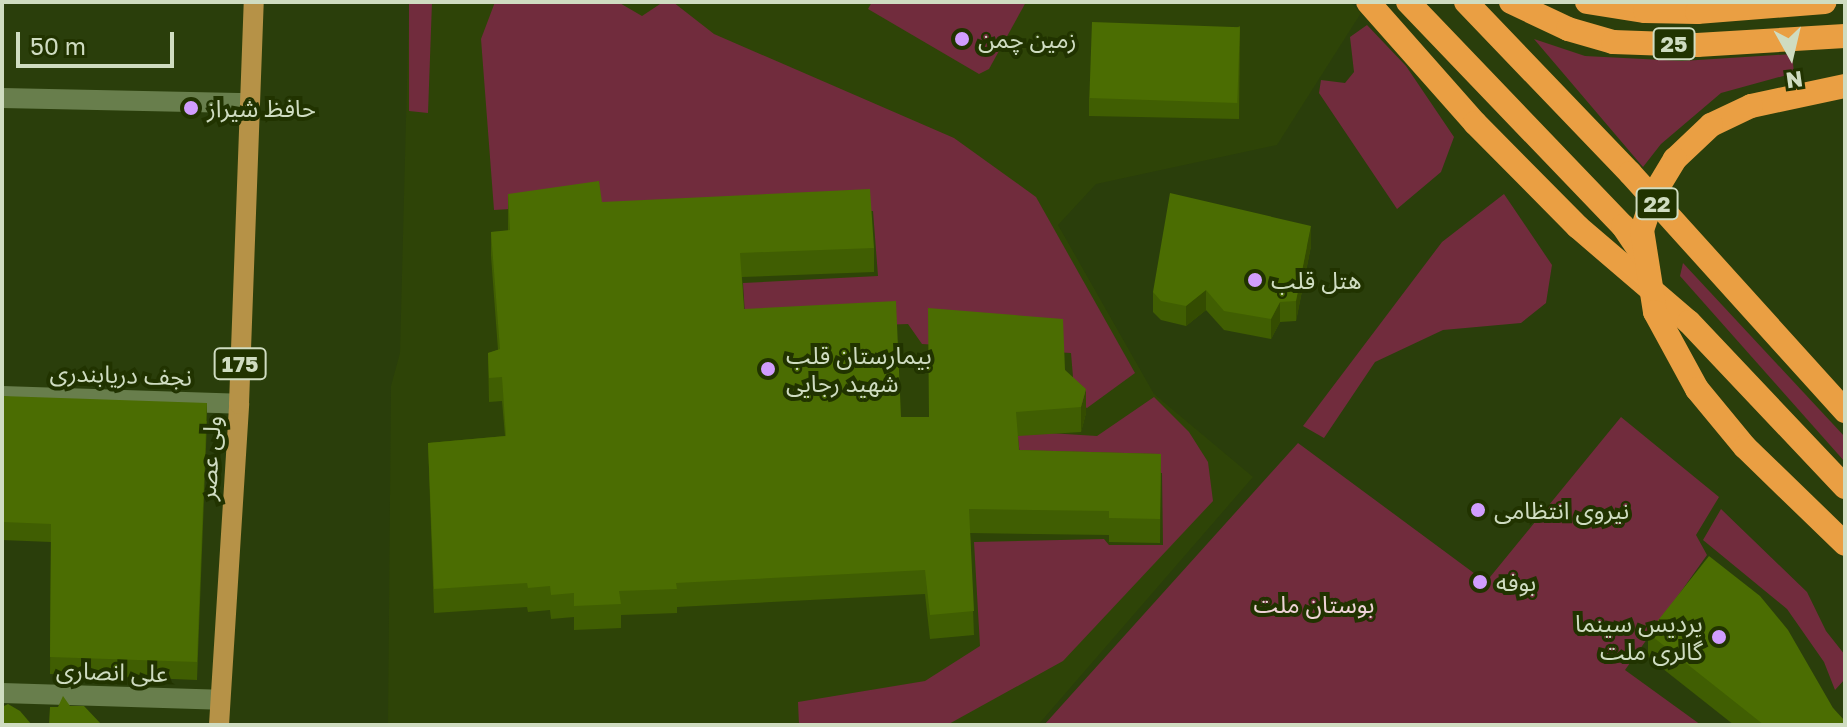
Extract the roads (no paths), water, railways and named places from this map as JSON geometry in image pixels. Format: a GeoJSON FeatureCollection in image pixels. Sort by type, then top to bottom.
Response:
{"type":"FeatureCollection","features":[{"type":"Feature","properties":{"kind":"highway","name":"22"},"geometry":{"type":"LineString","coordinates":[[1368,2],[1475,123],[1578,227],[1689,322],[1845,487]]}},
{"type":"Feature","properties":{"kind":"highway","name":"22"},"geometry":{"type":"LineString","coordinates":[[1408,2],[1623,226],[1689,322]]}},
{"type":"Feature","properties":{"kind":"highway","name":"22"},"geometry":{"type":"LineString","coordinates":[[1466,2],[1630,173],[1845,411]]}},
{"type":"Feature","properties":{"kind":"highway","name":"25"},"geometry":{"type":"LineString","coordinates":[[1511,2],[1568,29],[1613,42],[1697,45],[1845,36]]}},
{"type":"Feature","properties":{"kind":"highway"},"geometry":{"type":"LineString","coordinates":[[1587,2],[1645,11],[1697,12],[1825,2]]}},
{"type":"Feature","properties":{"kind":"highway"},"geometry":{"type":"LineString","coordinates":[[1845,86],[1751,106],[1711,125],[1675,159],[1655,192],[1642,230],[1655,312],[1697,389],[1745,447],[1845,544]]}},
{"type":"Feature","properties":{"kind":"main road","name":"ولی عصر"},"geometry":{"type":"LineString","coordinates":[[219,725],[239,404],[254,2]]}},
{"type":"Feature","properties":{"kind":"street"},"geometry":{"type":"LineString","coordinates":[[2,98],[250,103]]}},
{"type":"Feature","properties":{"kind":"street","name":"نجف دریابندری"},"geometry":{"type":"LineString","coordinates":[[2,396],[239,404]]}},
{"type":"Feature","properties":{"kind":"street","name":"علی انصاری"},"geometry":{"type":"LineString","coordinates":[[2,693],[220,700]]}},
{"type":"Feature","properties":{"kind":"place","name":"زمین چمن"},"geometry":{"type":"Point","coordinates":[962,39]}},
{"type":"Feature","properties":{"kind":"place","name":"حافظ شیراز"},"geometry":{"type":"Point","coordinates":[191,108]}},
{"type":"Feature","properties":{"kind":"place","name":"هتل قلب"},"geometry":{"type":"Point","coordinates":[1255,280]}},
{"type":"Feature","properties":{"kind":"place","name":"بیمارستان قلب شهید رجایی"},"geometry":{"type":"Point","coordinates":[768,369]}},
{"type":"Feature","properties":{"kind":"place","name":"نیروی انتظامی"},"geometry":{"type":"Point","coordinates":[1478,510]}},
{"type":"Feature","properties":{"kind":"place","name":"بوفه"},"geometry":{"type":"Point","coordinates":[1480,582]}},
{"type":"Feature","properties":{"kind":"place","name":"پردیس سینما گالری ملت"},"geometry":{"type":"Point","coordinates":[1719,637]}},
{"type":"Feature","properties":{"kind":"park label","name":"بوستان ملت"},"geometry":{"type":"Point","coordinates":[1314,604]}}]}
